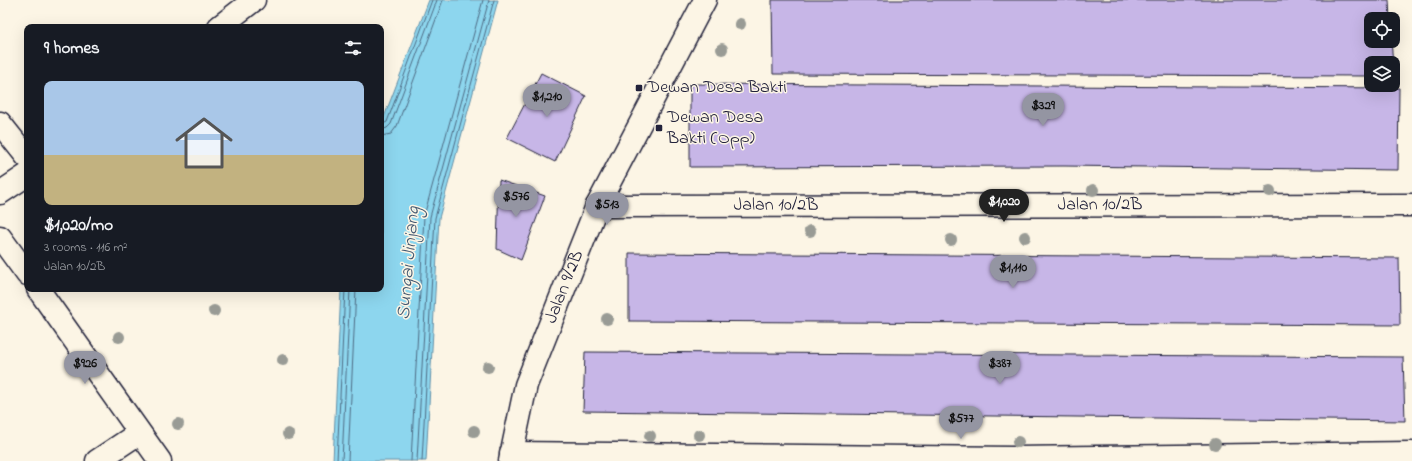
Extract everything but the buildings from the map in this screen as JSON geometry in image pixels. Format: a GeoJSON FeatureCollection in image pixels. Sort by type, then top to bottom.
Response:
{"type":"FeatureCollection","features":[{"type":"Feature","properties":{"kind":"street"},"geometry":{"type":"LineString","coordinates":[[223,24],[254,0]]}},
{"type":"Feature","properties":{"kind":"street","name":"Jalan 9/2B"},"geometry":{"type":"LineString","coordinates":[[511,457],[526,385],[597,206],[705,0]]}},
{"type":"Feature","properties":{"kind":"street"},"geometry":{"type":"LineString","coordinates":[[0,123],[24,153]]}},
{"type":"Feature","properties":{"kind":"street"},"geometry":{"type":"LineString","coordinates":[[0,193],[24,177]]}},
{"type":"Feature","properties":{"kind":"street","name":"Jalan 10/2B"},"geometry":{"type":"LineString","coordinates":[[597,206],[1412,206]]}},
{"type":"Feature","properties":{"kind":"street"},"geometry":{"type":"LineString","coordinates":[[0,237],[24,270]]}},
{"type":"Feature","properties":{"kind":"street"},"geometry":{"type":"LineString","coordinates":[[40,292],[160,461]]}},
{"type":"Feature","properties":{"kind":"street"},"geometry":{"type":"LineString","coordinates":[[97,461],[139,433]]}},
{"type":"Feature","properties":{"kind":"street"},"geometry":{"type":"LineString","coordinates":[[511,457],[1015,459],[1412,453]]}},
{"type":"Feature","properties":{"kind":"water","name":"Sungai Jinjang"},"geometry":{"type":"Polygon","coordinates":[[[429,0],[498,0],[439,218],[426,461],[333,461],[341,292],[384,292],[384,117],[429,0]]]}},
{"type":"Feature","properties":{"kind":"place","name":"Dewan Desa Bakti"},"geometry":{"type":"Point","coordinates":[639,88]}},
{"type":"Feature","properties":{"kind":"place","name":"Dewan Desa Bakti (Opp)"},"geometry":{"type":"Point","coordinates":[659,128]}}]}
